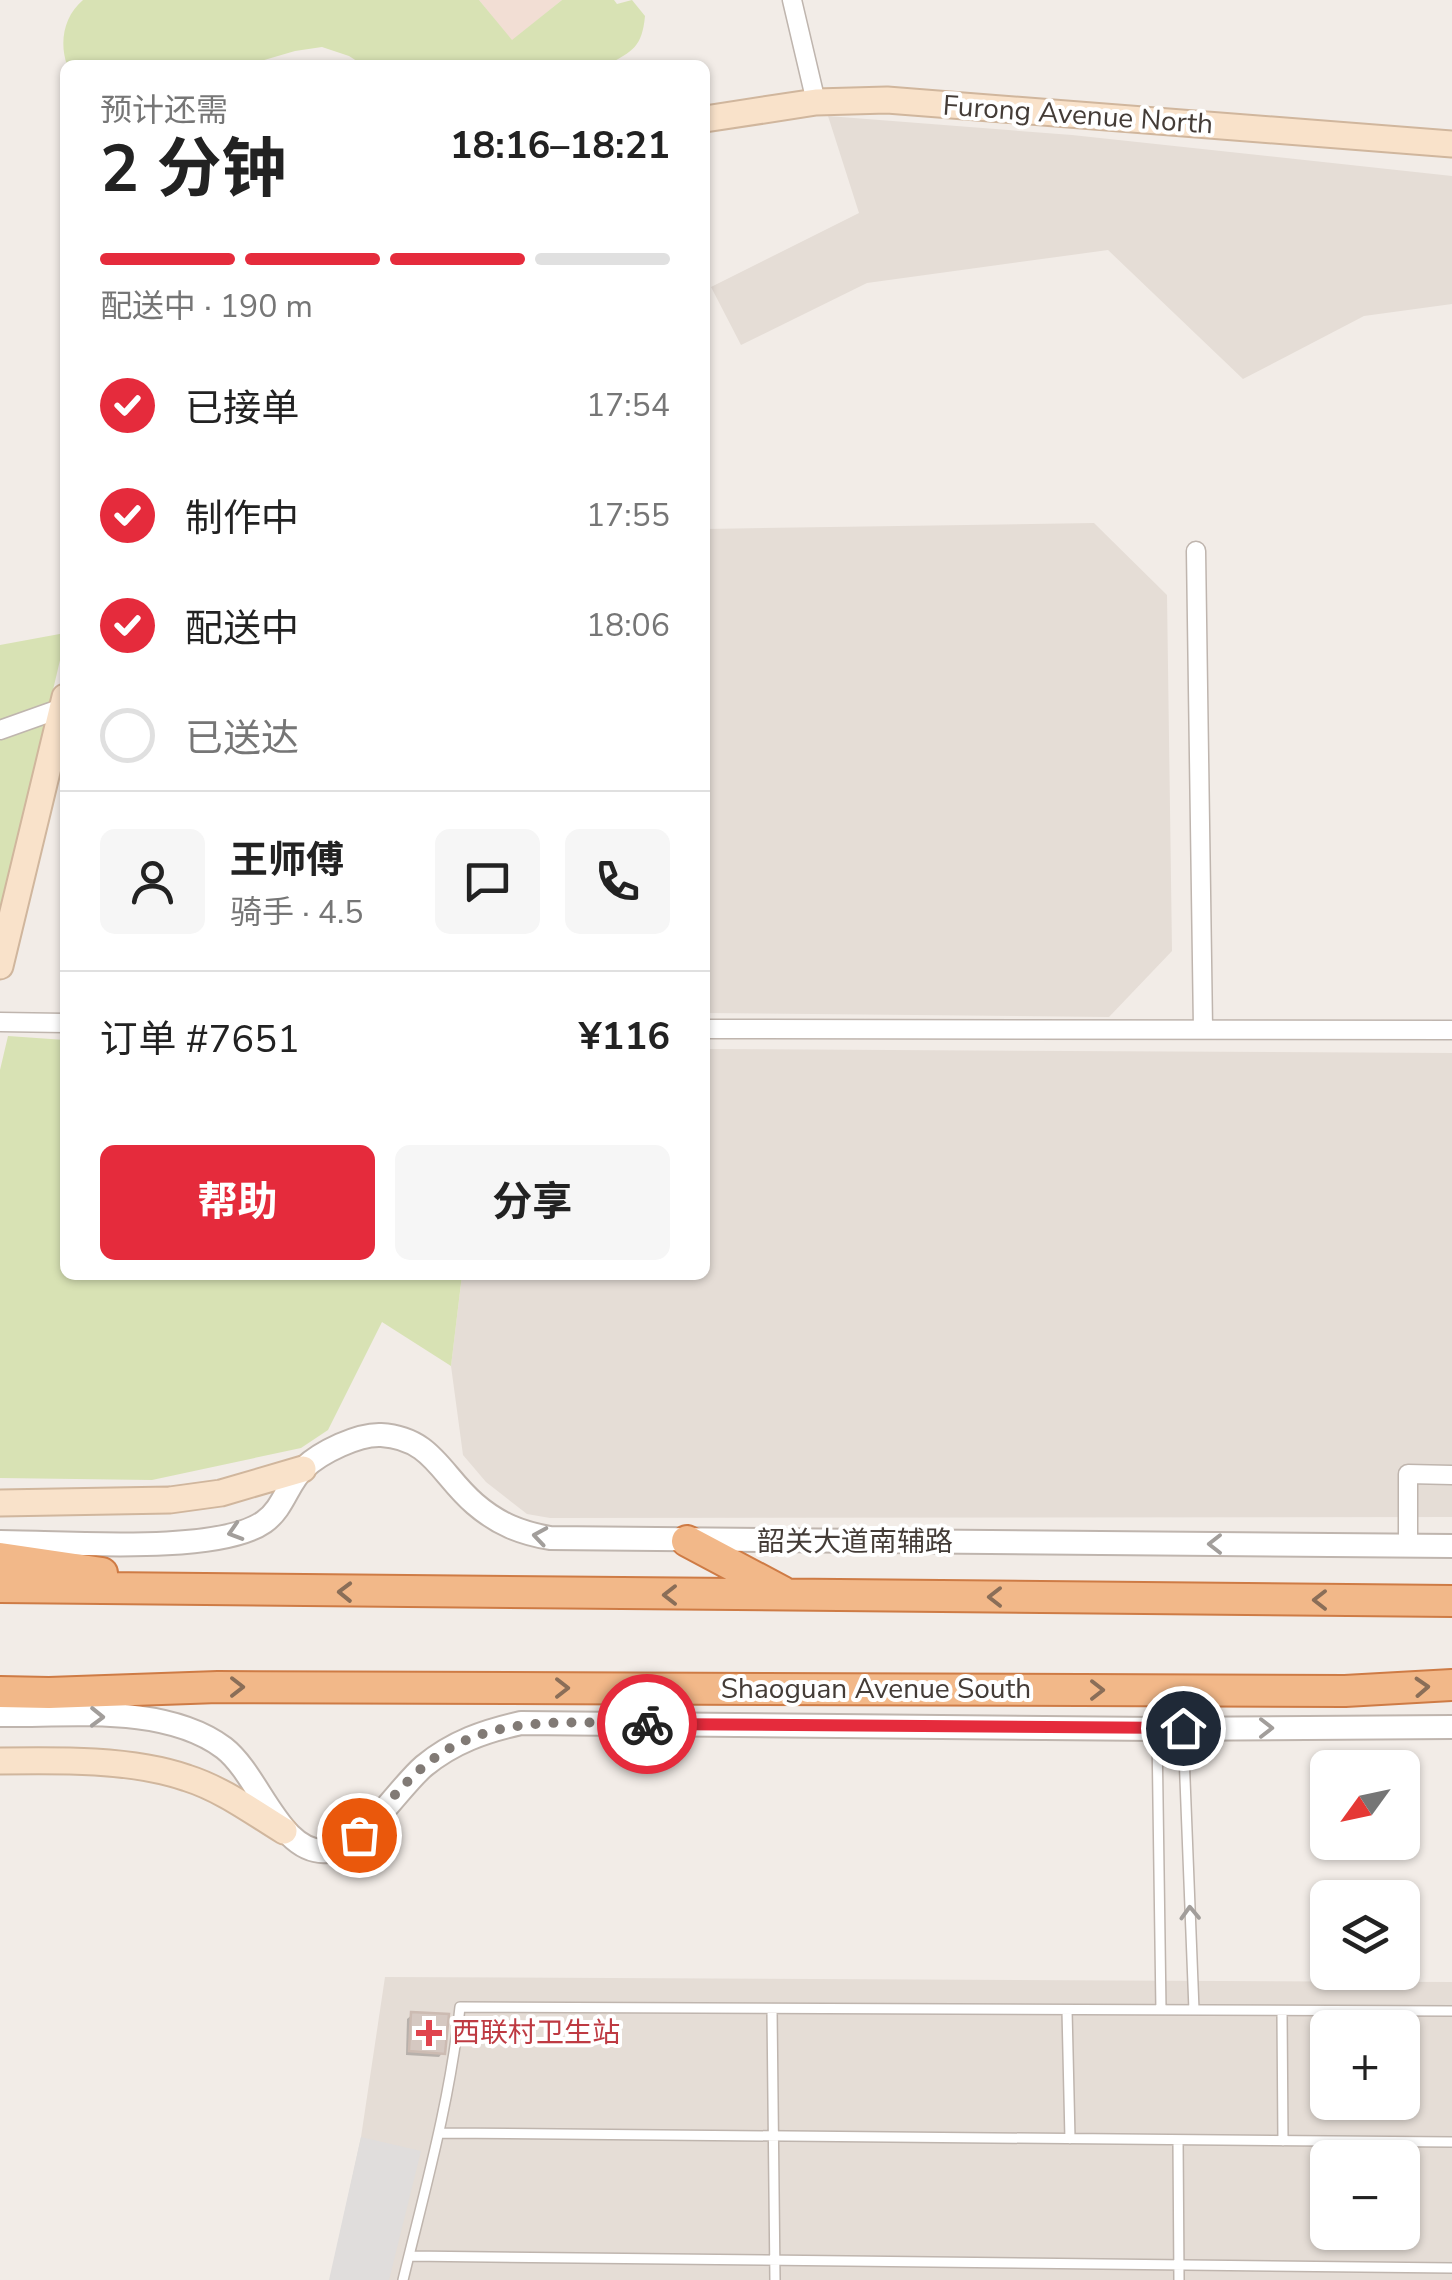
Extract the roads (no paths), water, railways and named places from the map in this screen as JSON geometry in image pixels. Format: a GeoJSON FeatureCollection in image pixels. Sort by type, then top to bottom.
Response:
{"type":"FeatureCollection","features":[{"type":"Feature","properties":{"kind":"highway"},"geometry":{"type":"LineString","coordinates":[[687,1541],[790,1596]]}},
{"type":"Feature","properties":{"kind":"highway"},"geometry":{"type":"LineString","coordinates":[[0,1558],[209,1588]]}},
{"type":"Feature","properties":{"kind":"highway"},"geometry":{"type":"LineString","coordinates":[[0,1587],[1452,1601]]}},
{"type":"Feature","properties":{"kind":"highway","name":"Shaoguan Avenue South"},"geometry":{"type":"LineString","coordinates":[[0,1692],[218,1687],[1345,1692],[1452,1686]]}},
{"type":"Feature","properties":{"kind":"main road","name":"Furong Avenue North"},"geometry":{"type":"LineString","coordinates":[[710,118],[816,102],[887,100],[1452,144]]}},
{"type":"Feature","properties":{"kind":"main road"},"geometry":{"type":"LineString","coordinates":[[0,966],[60,716]]}},
{"type":"Feature","properties":{"kind":"main road"},"geometry":{"type":"LineString","coordinates":[[0,1503],[170,1500],[221,1493],[303,1468]]}},
{"type":"Feature","properties":{"kind":"main road"},"geometry":{"type":"LineString","coordinates":[[0,1761],[156,1770],[210,1788],[284,1831]]}},
{"type":"Feature","properties":{"kind":"street"},"geometry":{"type":"LineString","coordinates":[[792,0],[816,102]]}},
{"type":"Feature","properties":{"kind":"street"},"geometry":{"type":"LineString","coordinates":[[1196,551],[1203,1029]]}},
{"type":"Feature","properties":{"kind":"street"},"geometry":{"type":"LineString","coordinates":[[0,730],[60,704]]}},
{"type":"Feature","properties":{"kind":"street"},"geometry":{"type":"LineString","coordinates":[[0,1022],[60,1023]]}},
{"type":"Feature","properties":{"kind":"street"},"geometry":{"type":"LineString","coordinates":[[710,1029],[1452,1030]]}},
{"type":"Feature","properties":{"kind":"street","name":"韶关大道南辅路"},"geometry":{"type":"LineString","coordinates":[[303,1468],[343,1445],[374,1434],[414,1441],[472,1502],[496,1520],[522,1533],[570,1539],[1452,1546]]}},
{"type":"Feature","properties":{"kind":"street"},"geometry":{"type":"LineString","coordinates":[[0,1542],[176,1544],[208,1540],[263,1524],[285,1501],[303,1468]]}},
{"type":"Feature","properties":{"kind":"street"},"geometry":{"type":"LineString","coordinates":[[1408,1545],[1408,1474],[1452,1475]]}},
{"type":"Feature","properties":{"kind":"street"},"geometry":{"type":"LineString","coordinates":[[0,1714],[140,1718],[192,1730],[238,1761],[284,1831],[308,1850],[334,1850],[359,1835],[440,1753],[483,1732],[521,1723],[1452,1728]]}},
{"type":"Feature","properties":{"kind":"lane"},"geometry":{"type":"LineString","coordinates":[[1183,1728],[1194,2010]]}},
{"type":"Feature","properties":{"kind":"lane"},"geometry":{"type":"LineString","coordinates":[[1157,1729],[1161,2010]]}},
{"type":"Feature","properties":{"kind":"lane"},"geometry":{"type":"LineString","coordinates":[[403,2280],[454,2070],[460,2007],[1452,2011]]}},
{"type":"Feature","properties":{"kind":"lane"},"geometry":{"type":"LineString","coordinates":[[772,2009],[775,2280]]}},
{"type":"Feature","properties":{"kind":"lane"},"geometry":{"type":"LineString","coordinates":[[1067,2010],[1070,2138]]}},
{"type":"Feature","properties":{"kind":"lane"},"geometry":{"type":"LineString","coordinates":[[1282,2011],[1283,2141]]}},
{"type":"Feature","properties":{"kind":"lane"},"geometry":{"type":"LineString","coordinates":[[440,2134],[1452,2142]]}},
{"type":"Feature","properties":{"kind":"lane"},"geometry":{"type":"LineString","coordinates":[[1178,2140],[1179,2280]]}},
{"type":"Feature","properties":{"kind":"lane"},"geometry":{"type":"LineString","coordinates":[[409,2256],[1452,2268]]}},
{"type":"Feature","properties":{"kind":"place","name":"西联村卫生站"},"geometry":{"type":"Point","coordinates":[429,2033]}}]}
